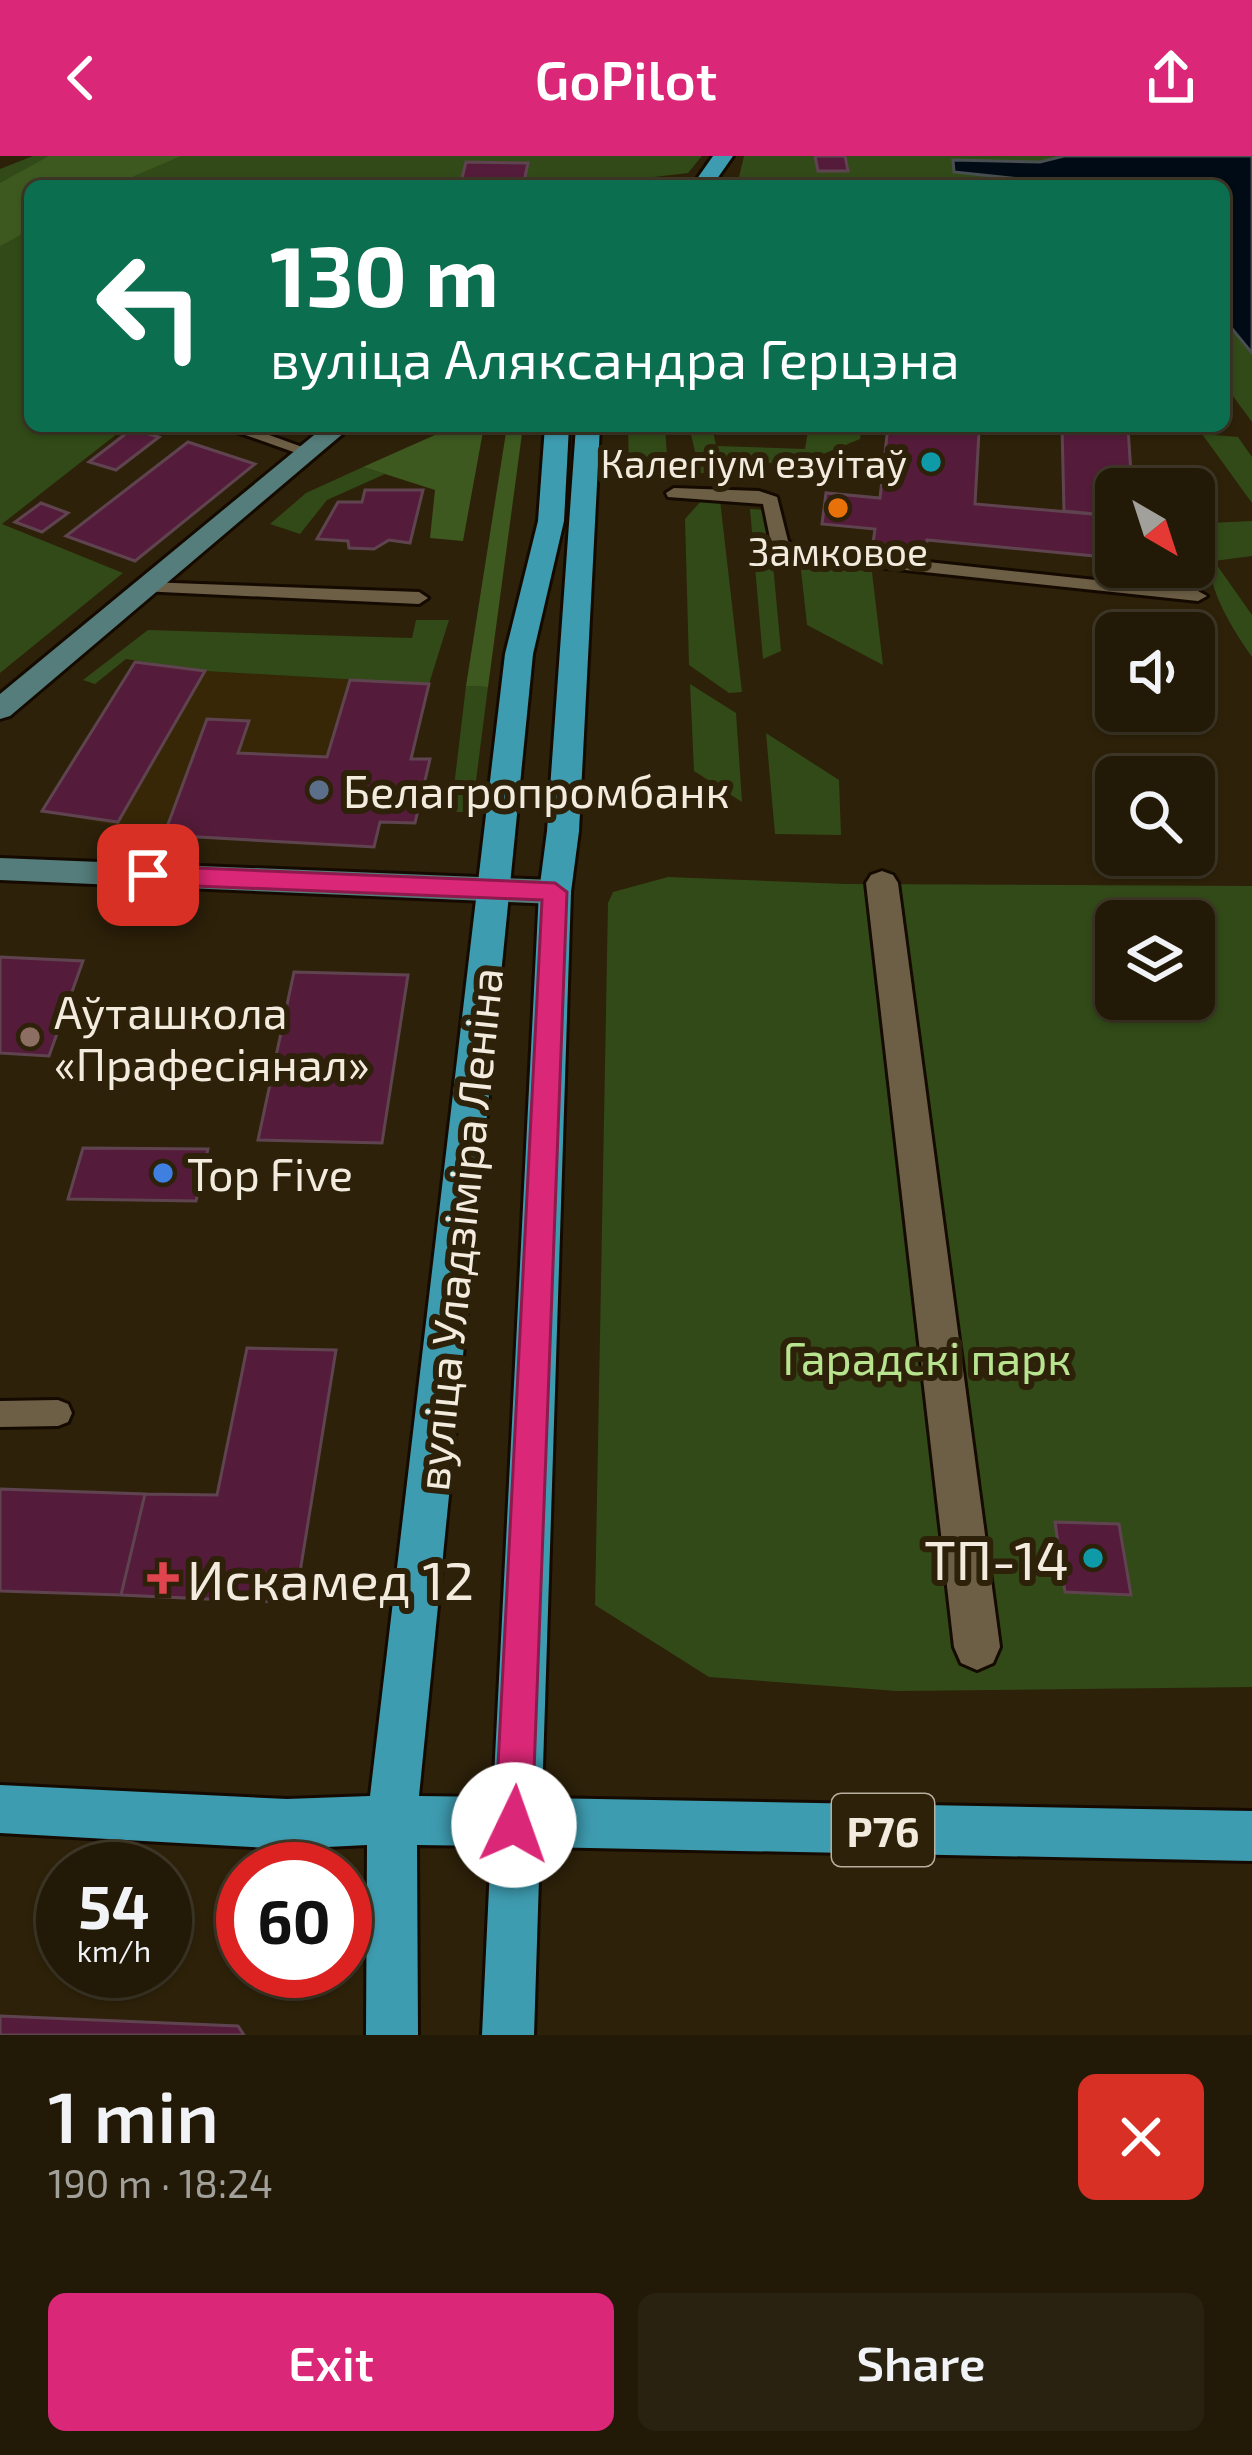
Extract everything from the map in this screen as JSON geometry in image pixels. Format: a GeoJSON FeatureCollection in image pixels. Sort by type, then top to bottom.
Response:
{"type":"FeatureCollection","features":[{"type":"Feature","properties":{"kind":"main road","name":"вуліца Уладзіміра Леніна"},"geometry":{"type":"LineString","coordinates":[[392,2035],[392,1820],[519,653],[551,521],[557,432]]}},
{"type":"Feature","properties":{"kind":"main road","name":"вуліца Уладзіміра Леніна"},"geometry":{"type":"LineString","coordinates":[[508,2035],[555,892],[563,831],[588,432]]}},
{"type":"Feature","properties":{"kind":"main road"},"geometry":{"type":"LineString","coordinates":[[0,1809],[287,1824],[392,1820],[514,1825]]}},
{"type":"Feature","properties":{"kind":"main road","name":"Р76"},"geometry":{"type":"LineString","coordinates":[[514,1825],[1252,1837]]}},
{"type":"Feature","properties":{"kind":"street"},"geometry":{"type":"LineString","coordinates":[[3,703],[333,432]]}},
{"type":"Feature","properties":{"kind":"street"},"geometry":{"type":"LineString","coordinates":[[0,869],[555,892]]}},
{"type":"Feature","properties":{"kind":"street"},"geometry":{"type":"LineString","coordinates":[[882,883],[977,1647]]}},
{"type":"Feature","properties":{"kind":"lane"},"geometry":{"type":"LineString","coordinates":[[246,432],[308,452]]}},
{"type":"Feature","properties":{"kind":"lane"},"geometry":{"type":"LineString","coordinates":[[674,493],[759,496],[770,501],[780,543],[793,553],[1198,596]]}},
{"type":"Feature","properties":{"kind":"lane"},"geometry":{"type":"LineString","coordinates":[[146,586],[419,598]]}},
{"type":"Feature","properties":{"kind":"lane"},"geometry":{"type":"LineString","coordinates":[[0,1414],[58,1413]]}},
{"type":"Feature","properties":{"kind":"shaded area"},"geometry":{"type":"Polygon","coordinates":[[[1064,156],[1252,156],[1252,353],[1230,326],[1230,180],[1029,180],[954,172],[953,160],[1040,162],[1064,156]]]}},
{"type":"Feature","properties":{"kind":"shaded area"},"geometry":{"type":"Polygon","coordinates":[[[135,662],[205,671],[429,684],[411,758],[430,759],[415,823],[381,822],[374,847],[164,835],[42,811],[135,662]]]}},
{"type":"Feature","properties":{"kind":"green space"},"geometry":{"type":"Polygon","coordinates":[[[33,156],[702,156],[688,173],[636,180],[524,180],[527,164],[467,162],[462,180],[24,180],[24,432],[119,432],[2,524],[123,573],[0,673],[0,169],[33,156]]]}},
{"type":"Feature","properties":{"kind":"green space"},"geometry":{"type":"Polygon","coordinates":[[[49,156],[181,156],[125,180],[24,180],[24,233],[0,246],[0,183],[49,156]]]}},
{"type":"Feature","properties":{"kind":"green space"},"geometry":{"type":"Polygon","coordinates":[[[744,156],[1064,156],[1040,162],[953,161],[955,172],[1029,180],[739,177],[744,156]]]}},
{"type":"Feature","properties":{"kind":"green space"},"geometry":{"type":"Polygon","coordinates":[[[1230,326],[1252,353],[1252,422],[1230,392],[1230,326]]]}},
{"type":"Feature","properties":{"kind":"green space"},"geometry":{"type":"Polygon","coordinates":[[[442,432],[483,432],[463,541],[430,538],[435,490],[363,467],[442,432]]]}},
{"type":"Feature","properties":{"kind":"green space"},"geometry":{"type":"Polygon","coordinates":[[[506,432],[522,432],[488,687],[466,686],[506,432]]]}},
{"type":"Feature","properties":{"kind":"green space"},"geometry":{"type":"Polygon","coordinates":[[[628,432],[665,432],[668,471],[629,470],[628,432]]]}},
{"type":"Feature","properties":{"kind":"green space"},"geometry":{"type":"Polygon","coordinates":[[[690,432],[713,432],[716,446],[805,449],[808,432],[861,432],[860,439],[799,464],[742,462],[740,475],[700,473],[690,432]]]}},
{"type":"Feature","properties":{"kind":"green space"},"geometry":{"type":"Polygon","coordinates":[[[1202,434],[1238,437],[1252,457],[1252,503],[1202,434]]]}},
{"type":"Feature","properties":{"kind":"green space"},"geometry":{"type":"Polygon","coordinates":[[[363,467],[385,474],[327,500],[300,534],[270,524],[306,493],[363,467]]]}},
{"type":"Feature","properties":{"kind":"green space"},"geometry":{"type":"Polygon","coordinates":[[[720,500],[742,692],[729,693],[689,665],[685,519],[701,501],[720,500]]]}},
{"type":"Feature","properties":{"kind":"green space"},"geometry":{"type":"Polygon","coordinates":[[[750,509],[768,510],[781,651],[763,659],[750,509]]]}},
{"type":"Feature","properties":{"kind":"green space"},"geometry":{"type":"Polygon","coordinates":[[[1252,521],[1252,556],[1215,561],[1215,523],[1252,521]]]}},
{"type":"Feature","properties":{"kind":"green space"},"geometry":{"type":"Polygon","coordinates":[[[800,561],[872,572],[883,665],[807,625],[800,561]]]}},
{"type":"Feature","properties":{"kind":"green space"},"geometry":{"type":"Polygon","coordinates":[[[1215,562],[1252,615],[1252,657],[1232,625],[1216,594],[1215,562]]]}},
{"type":"Feature","properties":{"kind":"green space"},"geometry":{"type":"Polygon","coordinates":[[[416,620],[449,620],[429,684],[205,671],[126,659],[95,684],[83,680],[148,630],[412,638],[416,620]]]}},
{"type":"Feature","properties":{"kind":"green space"},"geometry":{"type":"Polygon","coordinates":[[[690,684],[736,713],[742,802],[694,771],[690,684]]]}},
{"type":"Feature","properties":{"kind":"green space"},"geometry":{"type":"Polygon","coordinates":[[[466,686],[488,687],[472,812],[451,812],[466,686]]]}},
{"type":"Feature","properties":{"kind":"green space"},"geometry":{"type":"Polygon","coordinates":[[[766,733],[839,780],[841,835],[775,834],[766,733]]]}},
{"type":"Feature","properties":{"kind":"green space","name":"Гарадскі парк"},"geometry":{"type":"Polygon","coordinates":[[[668,877],[846,884],[1252,886],[1252,1687],[897,1691],[709,1677],[595,1605],[608,903],[613,892],[668,877]]]}},
{"type":"Feature","properties":{"kind":"building"},"geometry":{"type":"Polygon","coordinates":[[[815,156],[845,156],[848,171],[818,171],[815,156]]]}},
{"type":"Feature","properties":{"kind":"building"},"geometry":{"type":"Polygon","coordinates":[[[466,162],[528,163],[524,180],[462,180],[466,162]]]}},
{"type":"Feature","properties":{"kind":"building"},"geometry":{"type":"Polygon","coordinates":[[[128,432],[159,437],[116,470],[89,462],[128,432]]]}},
{"type":"Feature","properties":{"kind":"building","name":"Калегіум езуітаў"},"geometry":{"type":"Polygon","coordinates":[[[887,432],[979,432],[975,504],[1095,514],[1095,556],[927,540],[926,549],[873,543],[875,529],[822,524],[826,493],[880,498],[887,432]]]}},
{"type":"Feature","properties":{"kind":"building"},"geometry":{"type":"Polygon","coordinates":[[[1062,432],[1128,432],[1131,468],[1095,468],[1095,514],[1064,511],[1062,432]]]}},
{"type":"Feature","properties":{"kind":"building"},"geometry":{"type":"Polygon","coordinates":[[[188,442],[255,464],[135,561],[66,536],[188,442]]]}},
{"type":"Feature","properties":{"kind":"building"},"geometry":{"type":"Polygon","coordinates":[[[365,490],[423,490],[410,543],[389,540],[374,549],[349,548],[348,541],[317,539],[338,502],[362,502],[365,490]]]}},
{"type":"Feature","properties":{"kind":"building"},"geometry":{"type":"Polygon","coordinates":[[[41,503],[68,513],[42,532],[15,522],[41,503]]]}},
{"type":"Feature","properties":{"kind":"building"},"geometry":{"type":"Polygon","coordinates":[[[135,662],[205,671],[118,822],[42,811],[135,662]]]}},
{"type":"Feature","properties":{"kind":"building"},"geometry":{"type":"Polygon","coordinates":[[[350,680],[429,684],[411,759],[430,759],[415,823],[380,822],[374,847],[164,835],[207,719],[249,721],[238,753],[327,757],[350,680]]]}},
{"type":"Feature","properties":{"kind":"building"},"geometry":{"type":"Polygon","coordinates":[[[0,957],[83,961],[49,1056],[0,1053],[0,957]]]}},
{"type":"Feature","properties":{"kind":"building"},"geometry":{"type":"Polygon","coordinates":[[[294,972],[408,975],[382,1143],[258,1140],[294,972]]]}},
{"type":"Feature","properties":{"kind":"building"},"geometry":{"type":"Polygon","coordinates":[[[83,1148],[208,1149],[196,1201],[68,1199],[83,1148]]]}},
{"type":"Feature","properties":{"kind":"building"},"geometry":{"type":"Polygon","coordinates":[[[247,1348],[336,1350],[295,1603],[121,1595],[145,1494],[217,1495],[247,1348]]]}},
{"type":"Feature","properties":{"kind":"building"},"geometry":{"type":"Polygon","coordinates":[[[0,1489],[145,1494],[121,1595],[0,1591],[0,1489]]]}},
{"type":"Feature","properties":{"kind":"building","name":"ТП-14"},"geometry":{"type":"Polygon","coordinates":[[[1055,1522],[1119,1524],[1131,1595],[1065,1592],[1055,1522]]]}},
{"type":"Feature","properties":{"kind":"building"},"geometry":{"type":"Polygon","coordinates":[[[0,2016],[238,2026],[244,2035],[0,2035],[0,2016]]]}},
{"type":"Feature","properties":{"kind":"place","name":"Калегіум езуітаў"},"geometry":{"type":"Point","coordinates":[931,462]}},
{"type":"Feature","properties":{"kind":"place","name":"Замковое"},"geometry":{"type":"Point","coordinates":[838,508]}},
{"type":"Feature","properties":{"kind":"place","name":"Белагропромбанк"},"geometry":{"type":"Point","coordinates":[319,790]}},
{"type":"Feature","properties":{"kind":"place","name":"Аўташкола «Прафесіянал»"},"geometry":{"type":"Point","coordinates":[30,1037]}},
{"type":"Feature","properties":{"kind":"place","name":"Top Five"},"geometry":{"type":"Point","coordinates":[163,1173]}},
{"type":"Feature","properties":{"kind":"place","name":"ТП-14"},"geometry":{"type":"Point","coordinates":[1093,1558]}},
{"type":"Feature","properties":{"kind":"place","name":"Искамед 12"},"geometry":{"type":"Point","coordinates":[163,1578]}},
{"type":"Feature","properties":{"kind":"route"},"geometry":{"type":"LineString","coordinates":[[148,875],[555,892],[514,1825]]}}]}
